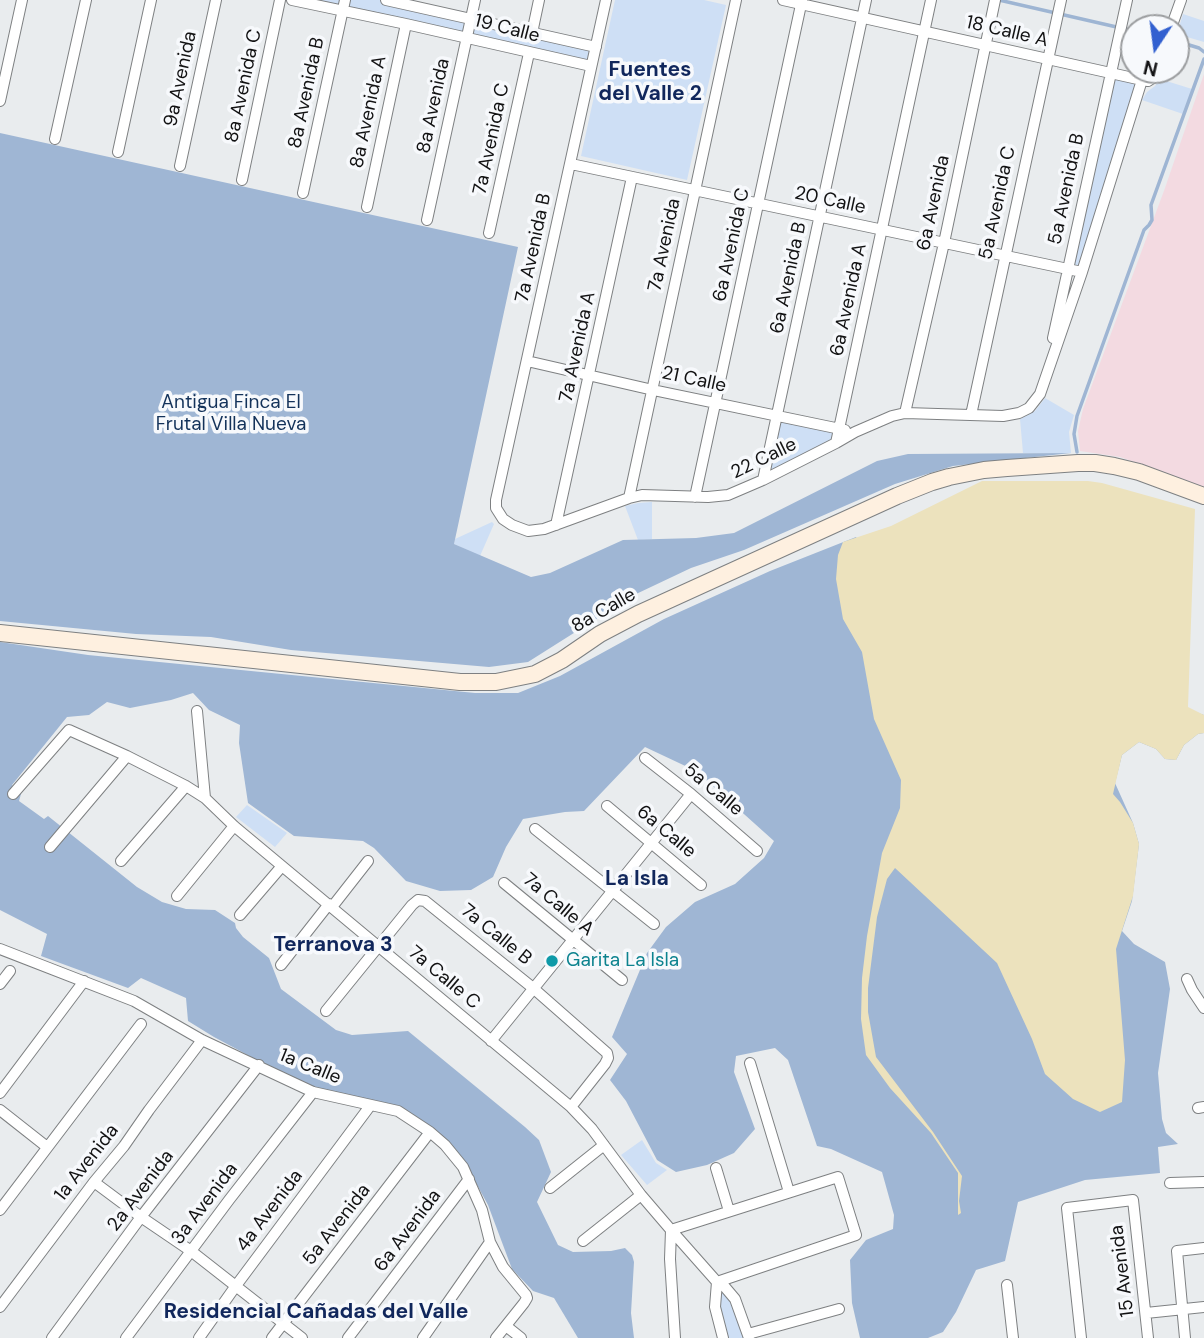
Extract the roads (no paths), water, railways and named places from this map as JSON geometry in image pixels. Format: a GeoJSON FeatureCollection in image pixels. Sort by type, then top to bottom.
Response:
{"type":"FeatureCollection","features":[{"type":"Feature","properties":{"kind":"main road","name":"8a Calle"},"geometry":{"type":"LineString","coordinates":[[0,633],[460,682],[496,682],[535,674],[638,614],[897,496],[949,477],[984,470],[1104,464],[1204,496]]}},
{"type":"Feature","properties":{"kind":"street"},"geometry":{"type":"LineString","coordinates":[[0,101],[22,0]]}},
{"type":"Feature","properties":{"kind":"street"},"geometry":{"type":"LineString","coordinates":[[55,138],[86,0]]}},
{"type":"Feature","properties":{"kind":"street"},"geometry":{"type":"LineString","coordinates":[[118,152],[151,0]]}},
{"type":"Feature","properties":{"kind":"street","name":"9a Avenida"},"geometry":{"type":"LineString","coordinates":[[180,166],[216,0]]}},
{"type":"Feature","properties":{"kind":"street","name":"8a Avenida C"},"geometry":{"type":"LineString","coordinates":[[242,180],[280,0]]}},
{"type":"Feature","properties":{"kind":"street","name":"19 Calle"},"geometry":{"type":"LineString","coordinates":[[292,0],[344,5],[406,24],[591,66]]}},
{"type":"Feature","properties":{"kind":"street","name":"19 Calle"},"geometry":{"type":"LineString","coordinates":[[386,0],[411,3],[596,47]]}},
{"type":"Feature","properties":{"kind":"street","name":"8a Avenida"},"geometry":{"type":"LineString","coordinates":[[427,220],[475,0]]}},
{"type":"Feature","properties":{"kind":"street"},"geometry":{"type":"LineString","coordinates":[[532,33],[540,0]]}},
{"type":"Feature","properties":{"kind":"street","name":"7a Avenida B"},"geometry":{"type":"LineString","coordinates":[[495,504],[606,0]]}},
{"type":"Feature","properties":{"kind":"street","name":"7a Avenida"},"geometry":{"type":"LineString","coordinates":[[629,498],[736,0]]}},
{"type":"Feature","properties":{"kind":"street","name":"18 Calle A"},"geometry":{"type":"LineString","coordinates":[[783,0],[802,2],[862,18],[1120,75]]}},
{"type":"Feature","properties":{"kind":"street","name":"6a Avenida B"},"geometry":{"type":"LineString","coordinates":[[763,480],[866,0]]}},
{"type":"Feature","properties":{"kind":"street","name":"6a Avenida A"},"geometry":{"type":"LineString","coordinates":[[836,443],[931,0]]}},
{"type":"Feature","properties":{"kind":"street","name":"5a Avenida B"},"geometry":{"type":"LineString","coordinates":[[1043,385],[1127,0]]}},
{"type":"Feature","properties":{"kind":"street","name":"6a Avenida C"},"geometry":{"type":"LineString","coordinates":[[695,497],[802,2]]}},
{"type":"Feature","properties":{"kind":"street","name":"5a Avenida C"},"geometry":{"type":"LineString","coordinates":[[971,415],[1060,4]]}},
{"type":"Feature","properties":{"kind":"street","name":"8a Avenida B"},"geometry":{"type":"LineString","coordinates":[[303,193],[344,5]]}},
{"type":"Feature","properties":{"kind":"street","name":"6a Avenida"},"geometry":{"type":"LineString","coordinates":[[905,413],[994,5]]}},
{"type":"Feature","properties":{"kind":"street","name":"8a Avenida A"},"geometry":{"type":"LineString","coordinates":[[366,207],[406,24]]}},
{"type":"Feature","properties":{"kind":"street","name":"7a Avenida C"},"geometry":{"type":"LineString","coordinates":[[489,233],[529,53]]}},
{"type":"Feature","properties":{"kind":"street"},"geometry":{"type":"LineString","coordinates":[[1043,385],[1082,272],[1141,84]]}},
{"type":"Feature","properties":{"kind":"street","name":"20 Calle"},"geometry":{"type":"LineString","coordinates":[[570,164],[1082,272]]}},
{"type":"Feature","properties":{"kind":"street","name":"7a Avenida A"},"geometry":{"type":"LineString","coordinates":[[556,525],[632,177]]}},
{"type":"Feature","properties":{"kind":"street","name":"21 Calle"},"geometry":{"type":"LineString","coordinates":[[527,361],[855,432]]}},
{"type":"Feature","properties":{"kind":"street","name":"22 Calle"},"geometry":{"type":"LineString","coordinates":[[495,504],[503,519],[523,530],[539,530],[629,498],[654,494],[695,497],[728,495],[883,419],[905,413],[1003,416],[1019,413],[1036,401],[1043,385]]}},
{"type":"Feature","properties":{"kind":"street"},"geometry":{"type":"LineString","coordinates":[[197,710],[205,798]]}},
{"type":"Feature","properties":{"kind":"street","name":"7a Calle C"},"geometry":{"type":"LineString","coordinates":[[13,794],[69,730],[127,756],[205,798],[234,826],[571,1107],[592,1129],[671,1230],[735,1298],[749,1336]]}},
{"type":"Feature","properties":{"kind":"street"},"geometry":{"type":"LineString","coordinates":[[50,847],[127,756]]}},
{"type":"Feature","properties":{"kind":"street","name":"5a Calle"},"geometry":{"type":"LineString","coordinates":[[645,758],[757,851]]}},
{"type":"Feature","properties":{"kind":"street"},"geometry":{"type":"LineString","coordinates":[[121,861],[187,786]]}},
{"type":"Feature","properties":{"kind":"street"},"geometry":{"type":"LineString","coordinates":[[491,1041],[691,794]]}},
{"type":"Feature","properties":{"kind":"street","name":"6a Calle"},"geometry":{"type":"LineString","coordinates":[[607,806],[701,885]]}},
{"type":"Feature","properties":{"kind":"street"},"geometry":{"type":"LineString","coordinates":[[177,896],[234,826]]}},
{"type":"Feature","properties":{"kind":"street"},"geometry":{"type":"LineString","coordinates":[[535,829],[654,924]]}},
{"type":"Feature","properties":{"kind":"street"},"geometry":{"type":"LineString","coordinates":[[281,965],[368,861]]}},
{"type":"Feature","properties":{"kind":"street"},"geometry":{"type":"LineString","coordinates":[[240,915],[282,866]]}},
{"type":"Feature","properties":{"kind":"street","name":"7a Calle A"},"geometry":{"type":"LineString","coordinates":[[504,883],[622,980]]}},
{"type":"Feature","properties":{"kind":"street","name":"7a Calle B"},"geometry":{"type":"LineString","coordinates":[[379,946],[412,905],[421,900],[533,988],[605,1050],[608,1056],[605,1065],[571,1107]]}},
{"type":"Feature","properties":{"kind":"street"},"geometry":{"type":"LineString","coordinates":[[326,1012],[379,946]]}},
{"type":"Feature","properties":{"kind":"street","name":"1a Calle"},"geometry":{"type":"LineString","coordinates":[[0,949],[134,1001],[202,1040],[313,1092],[398,1111],[430,1132],[463,1167],[482,1210],[490,1242],[503,1267],[527,1298],[506,1326]]}},
{"type":"Feature","properties":{"kind":"street"},"geometry":{"type":"LineString","coordinates":[[0,984],[10,971]]}},
{"type":"Feature","properties":{"kind":"street"},"geometry":{"type":"LineString","coordinates":[[1187,979],[1204,1008]]}},
{"type":"Feature","properties":{"kind":"street"},"geometry":{"type":"LineString","coordinates":[[0,1093],[84,981]]}},
{"type":"Feature","properties":{"kind":"street"},"geometry":{"type":"LineString","coordinates":[[0,1210],[141,1024]]}},
{"type":"Feature","properties":{"kind":"street","name":"1a Avenida"},"geometry":{"type":"LineString","coordinates":[[0,1307],[202,1040]]}},
{"type":"Feature","properties":{"kind":"street"},"geometry":{"type":"LineString","coordinates":[[750,1063],[789,1192]]}},
{"type":"Feature","properties":{"kind":"street","name":"2a Avenida"},"geometry":{"type":"LineString","coordinates":[[52,1338],[141,1217],[259,1065]]}},
{"type":"Feature","properties":{"kind":"street","name":"3a Avenida"},"geometry":{"type":"LineString","coordinates":[[126,1338],[313,1092]]}},
{"type":"Feature","properties":{"kind":"street","name":"4a Avenida"},"geometry":{"type":"LineString","coordinates":[[199,1338],[370,1106]]}},
{"type":"Feature","properties":{"kind":"street"},"geometry":{"type":"LineString","coordinates":[[0,1110],[47,1147]]}},
{"type":"Feature","properties":{"kind":"street","name":"5a Avenida"},"geometry":{"type":"LineString","coordinates":[[272,1338],[430,1132]]}},
{"type":"Feature","properties":{"kind":"street"},"geometry":{"type":"LineString","coordinates":[[550,1188],[604,1145]]}},
{"type":"Feature","properties":{"kind":"street"},"geometry":{"type":"LineString","coordinates":[[716,1168],[729,1211]]}},
{"type":"Feature","properties":{"kind":"street"},"geometry":{"type":"LineString","coordinates":[[675,1338],[671,1230],[838,1177],[856,1235],[718,1282],[716,1307],[723,1338]]}},
{"type":"Feature","properties":{"kind":"street","name":"6a Avenida"},"geometry":{"type":"LineString","coordinates":[[348,1338],[469,1180]]}},
{"type":"Feature","properties":{"kind":"street"},"geometry":{"type":"LineString","coordinates":[[94,1182],[191,1251],[302,1338]]}},
{"type":"Feature","properties":{"kind":"street"},"geometry":{"type":"LineString","coordinates":[[1170,1184],[1204,1182]]}},
{"type":"Feature","properties":{"kind":"street"},"geometry":{"type":"LineString","coordinates":[[583,1241],[641,1195]]}},
{"type":"Feature","properties":{"kind":"street","name":"15 Avenida"},"geometry":{"type":"LineString","coordinates":[[1081,1338],[1067,1208],[1133,1200],[1148,1338]]}},
{"type":"Feature","properties":{"kind":"street"},"geometry":{"type":"LineString","coordinates":[[423,1338],[490,1242]]}},
{"type":"Feature","properties":{"kind":"street"},"geometry":{"type":"LineString","coordinates":[[1185,1338],[1177,1251],[1204,1248]]}},
{"type":"Feature","properties":{"kind":"street"},"geometry":{"type":"LineString","coordinates":[[1007,1285],[1013,1338]]}},
{"type":"Feature","properties":{"kind":"street"},"geometry":{"type":"LineString","coordinates":[[1146,1313],[1204,1307]]}},
{"type":"Feature","properties":{"kind":"street"},"geometry":{"type":"LineString","coordinates":[[749,1336],[838,1309]]}},
{"type":"Feature","properties":{"kind":"street"},"geometry":{"type":"LineString","coordinates":[[496,1338],[506,1326],[522,1338]]}},
{"type":"Feature","properties":{"kind":"waterway"},"geometry":{"type":"LineString","coordinates":[[999,0],[1120,28]]}},
{"type":"Feature","properties":{"kind":"waterway"},"geometry":{"type":"LineString","coordinates":[[1190,45],[1204,52]]}},
{"type":"Feature","properties":{"kind":"waterway"},"geometry":{"type":"LineString","coordinates":[[1077,452],[1074,434],[1077,416],[1144,230],[1152,220],[1151,205],[1204,59]]}},
{"type":"Feature","properties":{"kind":"place","name":"Garita La Isla"},"geometry":{"type":"Point","coordinates":[552,961]}},
{"type":"Feature","properties":{"kind":"district","name":"Fuentes del Valle 2"},"geometry":{"type":"Point","coordinates":[650,82]}},
{"type":"Feature","properties":{"kind":"district","name":"La Isla"},"geometry":{"type":"Point","coordinates":[637,879]}},
{"type":"Feature","properties":{"kind":"district","name":"Terranova 3"},"geometry":{"type":"Point","coordinates":[333,945]}},
{"type":"Feature","properties":{"kind":"district","name":"Residencial Cañadas del Valle"},"geometry":{"type":"Point","coordinates":[316,1312]}},
{"type":"Feature","properties":{"kind":"park label","name":"Antigua Finca El Frutal Villa Nueva"},"geometry":{"type":"Point","coordinates":[231,414]}}]}
